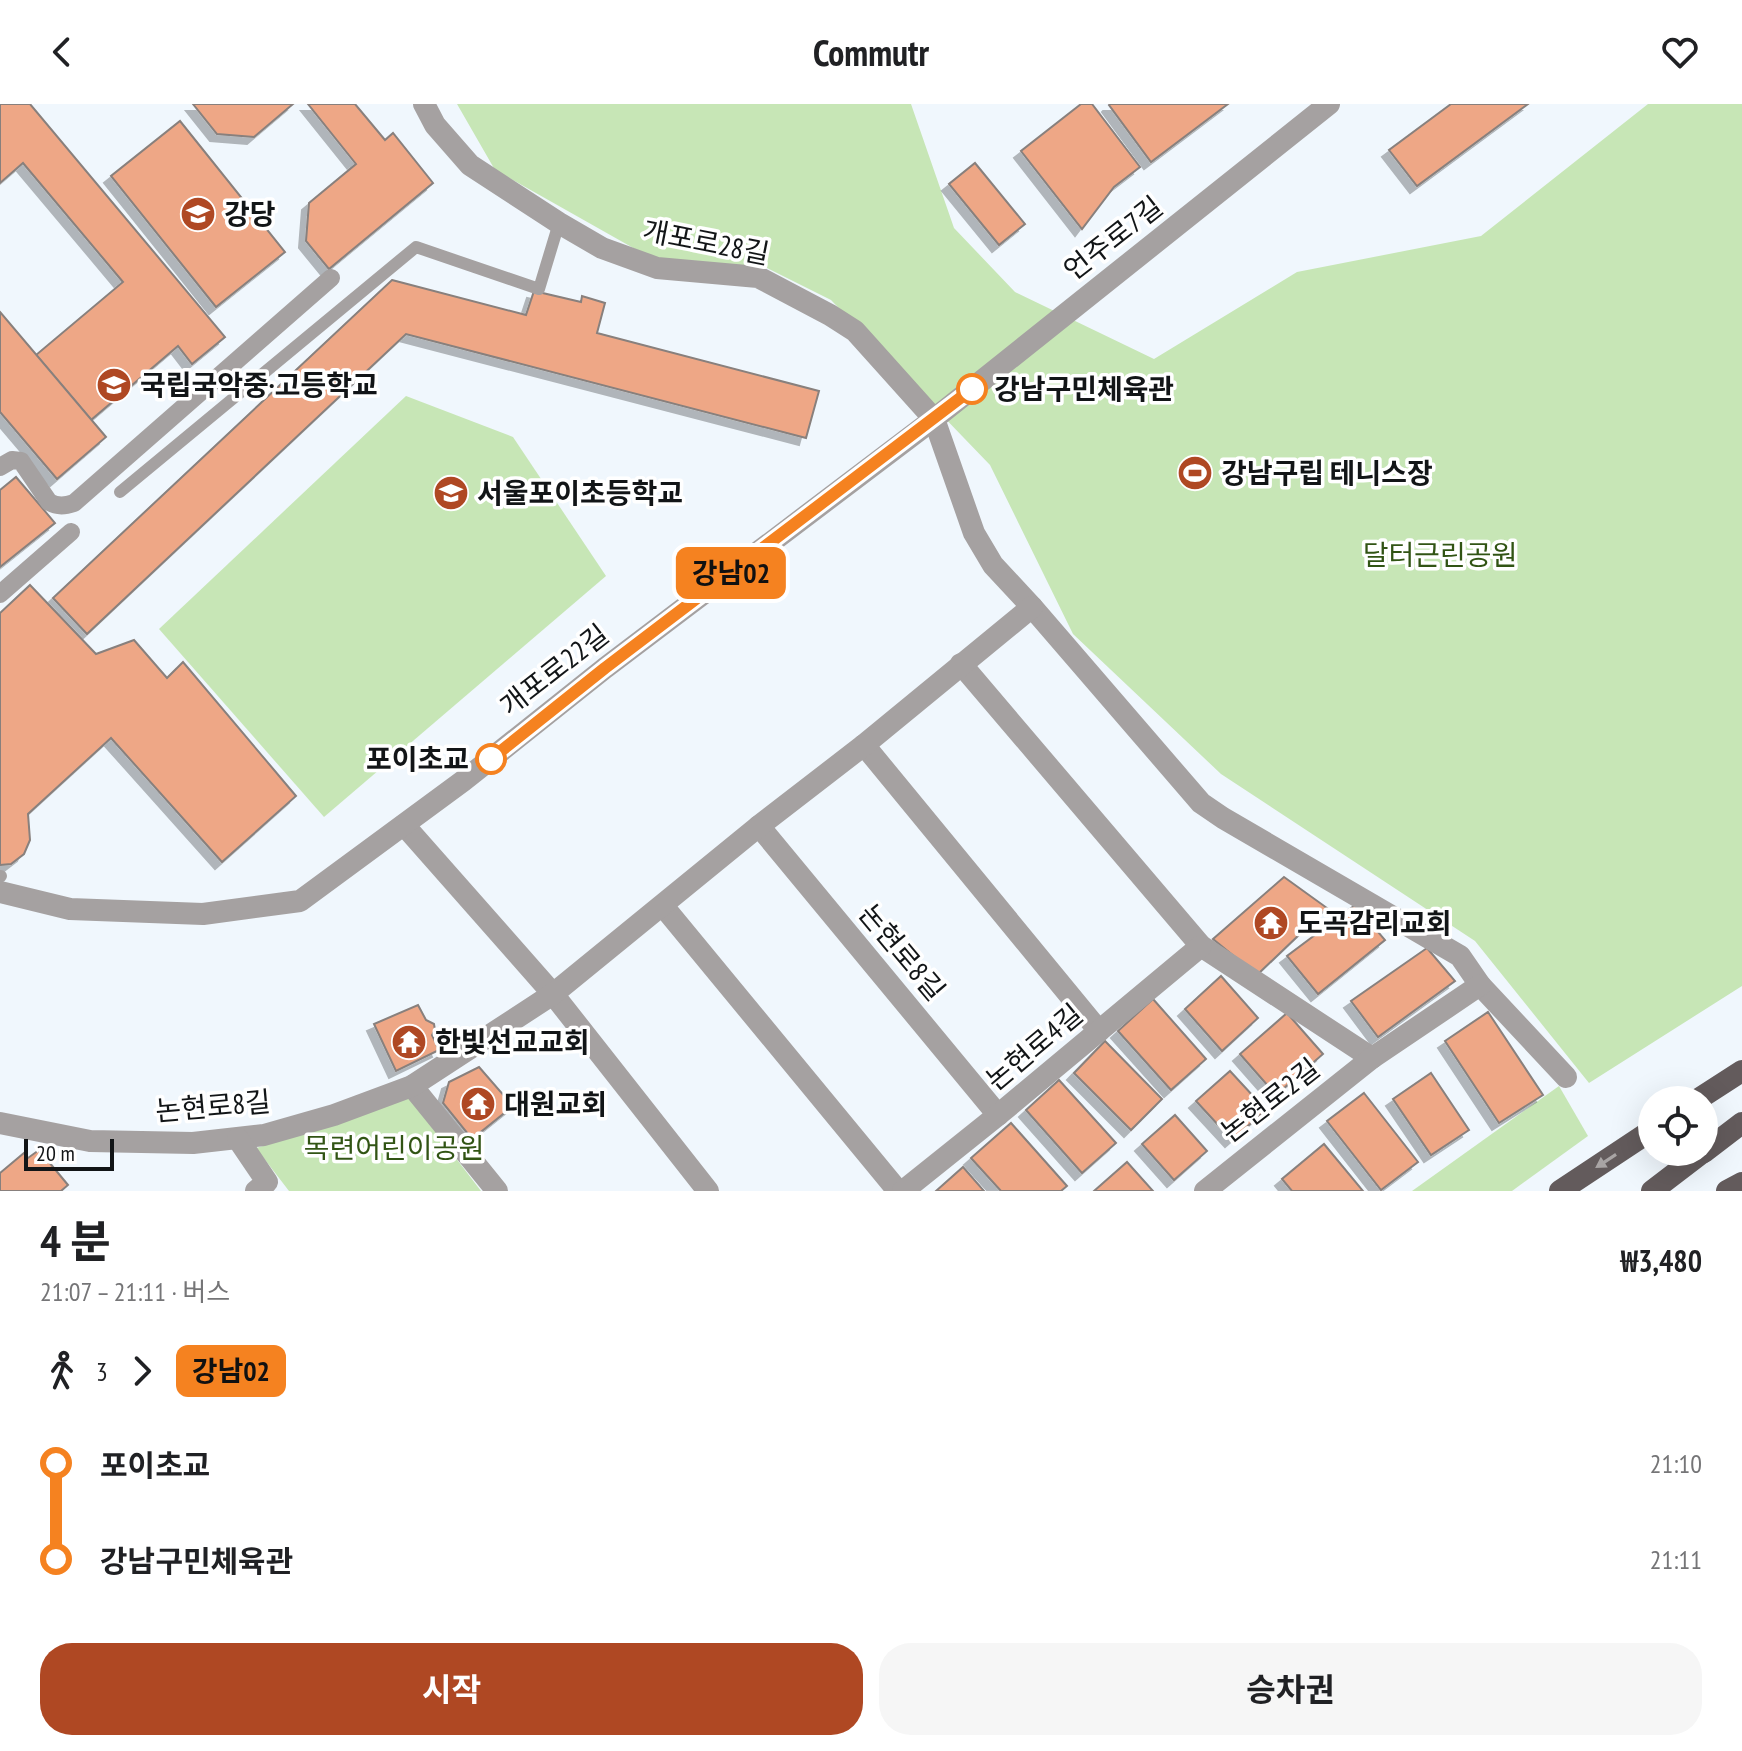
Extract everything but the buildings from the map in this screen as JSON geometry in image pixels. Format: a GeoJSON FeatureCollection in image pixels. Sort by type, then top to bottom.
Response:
{"type":"FeatureCollection","features":[{"type":"Feature","properties":{"kind":"main road"},"geometry":{"type":"LineString","coordinates":[[1718,1086],[1742,1071]]}},
{"type":"Feature","properties":{"kind":"main road"},"geometry":{"type":"LineString","coordinates":[[1718,1141],[1742,1123]]}},
{"type":"Feature","properties":{"kind":"main road"},"geometry":{"type":"LineString","coordinates":[[1560,1191],[1638,1139]]}},
{"type":"Feature","properties":{"kind":"main road"},"geometry":{"type":"LineString","coordinates":[[1652,1191],[1685,1166]]}},
{"type":"Feature","properties":{"kind":"main road"},"geometry":{"type":"LineString","coordinates":[[1727,1191],[1742,1183]]}},
{"type":"Feature","properties":{"kind":"street","name":"개포로28길"},"geometry":{"type":"LineString","coordinates":[[424,104],[435,125],[470,165],[602,248],[657,268],[758,277],[855,331],[934,419]]}},
{"type":"Feature","properties":{"kind":"street","name":"언주로7길"},"geometry":{"type":"LineString","coordinates":[[934,419],[1319,107]]}},
{"type":"Feature","properties":{"kind":"street"},"geometry":{"type":"LineString","coordinates":[[0,467],[12,460],[21,461],[49,502],[56,506],[74,503],[331,278]]}},
{"type":"Feature","properties":{"kind":"street"},"geometry":{"type":"LineString","coordinates":[[934,419],[974,533],[993,565],[1201,803],[1460,956],[1480,985],[1566,1077]]}},
{"type":"Feature","properties":{"kind":"street","name":"개포로22길"},"geometry":{"type":"LineString","coordinates":[[0,892],[70,909],[203,914],[300,901],[463,781],[605,668],[934,419]]}},
{"type":"Feature","properties":{"kind":"street"},"geometry":{"type":"LineString","coordinates":[[0,594],[71,532]]}},
{"type":"Feature","properties":{"kind":"street","name":"논현로8길"},"geometry":{"type":"LineString","coordinates":[[5,1130],[90,1141],[193,1143],[238,1139],[264,1135],[334,1115],[412,1086],[553,994],[1032,607]]}},
{"type":"Feature","properties":{"kind":"street"},"geometry":{"type":"LineString","coordinates":[[961,664],[1201,946]]}},
{"type":"Feature","properties":{"kind":"street"},"geometry":{"type":"LineString","coordinates":[[864,745],[1099,1031]]}},
{"type":"Feature","properties":{"kind":"street"},"geometry":{"type":"LineString","coordinates":[[404,825],[553,994],[708,1191]]}},
{"type":"Feature","properties":{"kind":"street","name":"논현로8길"},"geometry":{"type":"LineString","coordinates":[[759,826],[998,1115]]}},
{"type":"Feature","properties":{"kind":"street"},"geometry":{"type":"LineString","coordinates":[[663,906],[900,1191]]}},
{"type":"Feature","properties":{"kind":"street","name":"논현로2길"},"geometry":{"type":"LineString","coordinates":[[1201,946],[1372,1058]]}},
{"type":"Feature","properties":{"kind":"street","name":"논현로4길"},"geometry":{"type":"LineString","coordinates":[[900,1191],[998,1115],[1201,946]]}},
{"type":"Feature","properties":{"kind":"street","name":"논현로2길"},"geometry":{"type":"LineString","coordinates":[[1205,1191],[1372,1058],[1480,985]]}},
{"type":"Feature","properties":{"kind":"street"},"geometry":{"type":"LineString","coordinates":[[412,1086],[497,1191]]}},
{"type":"Feature","properties":{"kind":"street"},"geometry":{"type":"LineString","coordinates":[[238,1139],[266,1188]]}},
{"type":"Feature","properties":{"kind":"lane"},"geometry":{"type":"LineString","coordinates":[[120,492],[416,247],[539,289],[559,223]]}},
{"type":"Feature","properties":{"kind":"green space","name":"달터근린공원"},"geometry":{"type":"Polygon","coordinates":[[[457,104],[911,104],[954,228],[1015,292],[1154,359],[1297,272],[1481,236],[1648,104],[1742,104],[1742,986],[1589,1083],[1475,941],[1221,774],[1073,634],[990,465],[831,300],[765,267],[651,258],[495,170],[457,104]]]}},
{"type":"Feature","properties":{"kind":"green space"},"geometry":{"type":"Polygon","coordinates":[[[406,396],[513,437],[606,576],[324,817],[159,629],[406,396]]]}},
{"type":"Feature","properties":{"kind":"green space"},"geometry":{"type":"Polygon","coordinates":[[[1559,1086],[1588,1136],[1512,1191],[1412,1191],[1559,1086]]]}},
{"type":"Feature","properties":{"kind":"green space","name":"목련어린이공원"},"geometry":{"type":"Polygon","coordinates":[[[409,1097],[481,1191],[289,1191],[256,1148],[337,1124],[409,1097]]]}},
{"type":"Feature","properties":{"kind":"bus line","name":"강남02"},"geometry":{"type":"LineString","coordinates":[[491,759],[605,668],[972,389]]}},
{"type":"Feature","properties":{"kind":"place","name":"강당"},"geometry":{"type":"Point","coordinates":[198,214]}},
{"type":"Feature","properties":{"kind":"place","name":"국립국악중·고등학교"},"geometry":{"type":"Point","coordinates":[114,385]}},
{"type":"Feature","properties":{"kind":"place","name":"강남구민체육관"},"geometry":{"type":"Point","coordinates":[972,389]}},
{"type":"Feature","properties":{"kind":"place","name":"강남구립 테니스장"},"geometry":{"type":"Point","coordinates":[1195,473]}},
{"type":"Feature","properties":{"kind":"place","name":"서울포이초등학교"},"geometry":{"type":"Point","coordinates":[451,493]}},
{"type":"Feature","properties":{"kind":"place","name":"포이초교"},"geometry":{"type":"Point","coordinates":[491,759]}},
{"type":"Feature","properties":{"kind":"place","name":"도곡감리교회"},"geometry":{"type":"Point","coordinates":[1271,923]}},
{"type":"Feature","properties":{"kind":"place","name":"한빛선교교회"},"geometry":{"type":"Point","coordinates":[409,1042]}},
{"type":"Feature","properties":{"kind":"place","name":"대원교회"},"geometry":{"type":"Point","coordinates":[478,1104]}}]}
